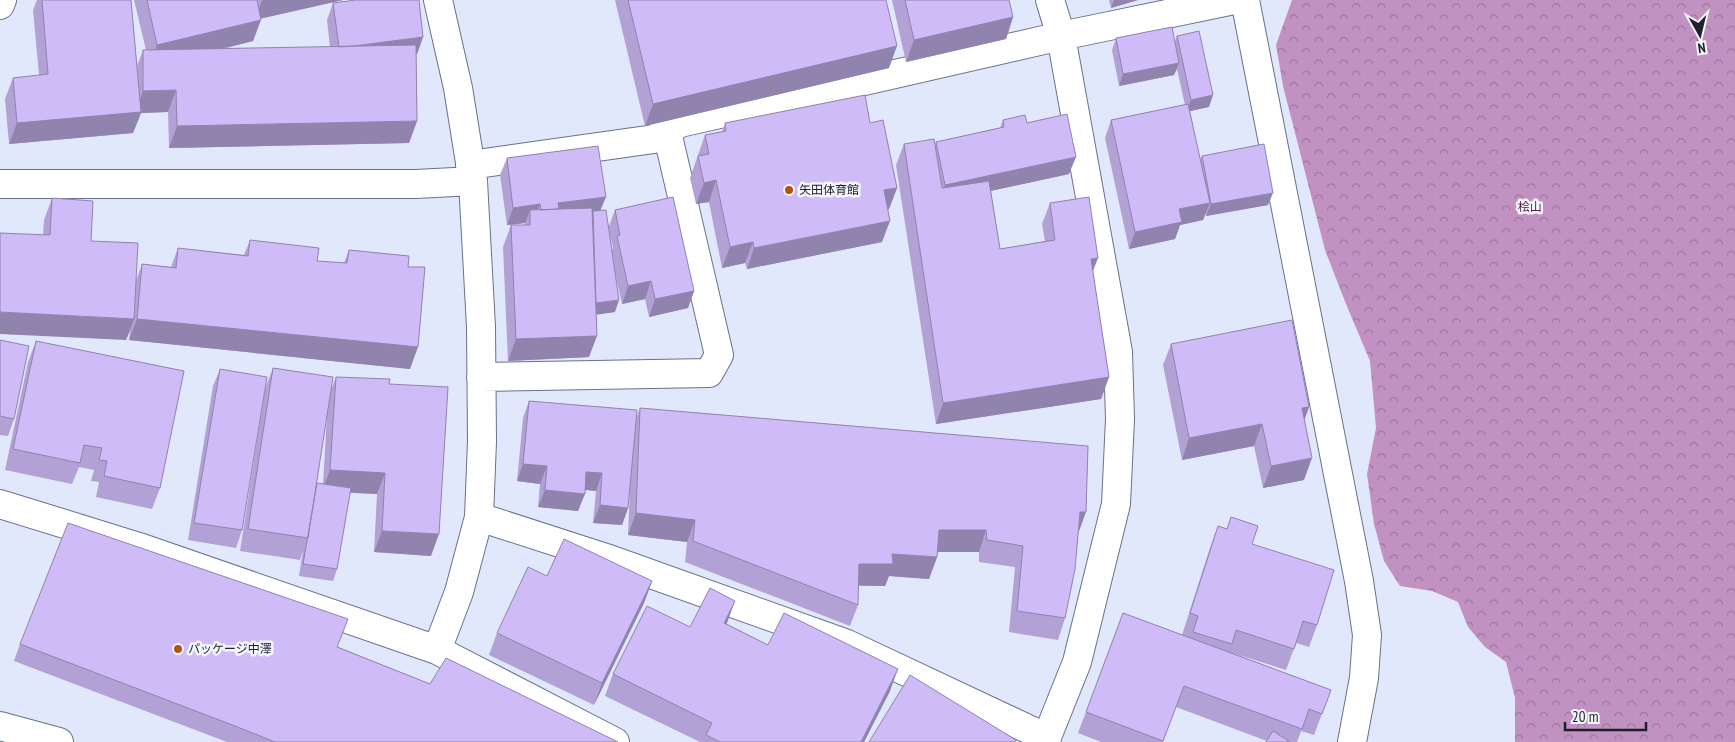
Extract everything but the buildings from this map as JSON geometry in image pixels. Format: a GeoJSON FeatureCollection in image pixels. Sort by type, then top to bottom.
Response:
{"type":"FeatureCollection","features":[{"type":"Feature","properties":{"kind":"street"},"geometry":{"type":"LineString","coordinates":[[0,5],[2,0]]}},
{"type":"Feature","properties":{"kind":"street"},"geometry":{"type":"LineString","coordinates":[[437,650],[459,592],[478,517],[482,441],[482,327],[472,173],[458,88],[438,0]]}},
{"type":"Feature","properties":{"kind":"street"},"geometry":{"type":"LineString","coordinates":[[478,517],[606,558],[846,644],[1046,740],[1077,662],[1116,504],[1120,419],[1118,352],[1061,36],[1050,0]]}},
{"type":"Feature","properties":{"kind":"street"},"geometry":{"type":"LineString","coordinates":[[0,184],[416,184],[654,139],[680,123],[1061,36],[1234,0]]}},
{"type":"Feature","properties":{"kind":"street"},"geometry":{"type":"LineString","coordinates":[[1245,0],[1359,581],[1367,634],[1364,678],[1352,742]]}},
{"type":"Feature","properties":{"kind":"street"},"geometry":{"type":"LineString","coordinates":[[481,377],[709,373],[719,354],[667,132]]}},
{"type":"Feature","properties":{"kind":"street"},"geometry":{"type":"LineString","coordinates":[[0,504],[139,547],[437,650],[614,742]]}},
{"type":"Feature","properties":{"kind":"street"},"geometry":{"type":"LineString","coordinates":[[0,726],[59,742]]}},
{"type":"Feature","properties":{"kind":"green space","name":"桧山"},"geometry":{"type":"Polygon","coordinates":[[[1292,0],[1735,0],[1735,742],[1515,742],[1515,698],[1506,662],[1485,647],[1468,627],[1458,602],[1432,591],[1400,586],[1384,561],[1374,524],[1367,474],[1376,428],[1370,361],[1325,250],[1283,86],[1276,45],[1292,0]]]}},
{"type":"Feature","properties":{"kind":"place","name":"矢田体育館"},"geometry":{"type":"Point","coordinates":[789,190]}},
{"type":"Feature","properties":{"kind":"place","name":"パッケージ中澤"},"geometry":{"type":"Point","coordinates":[178,649]}}]}
